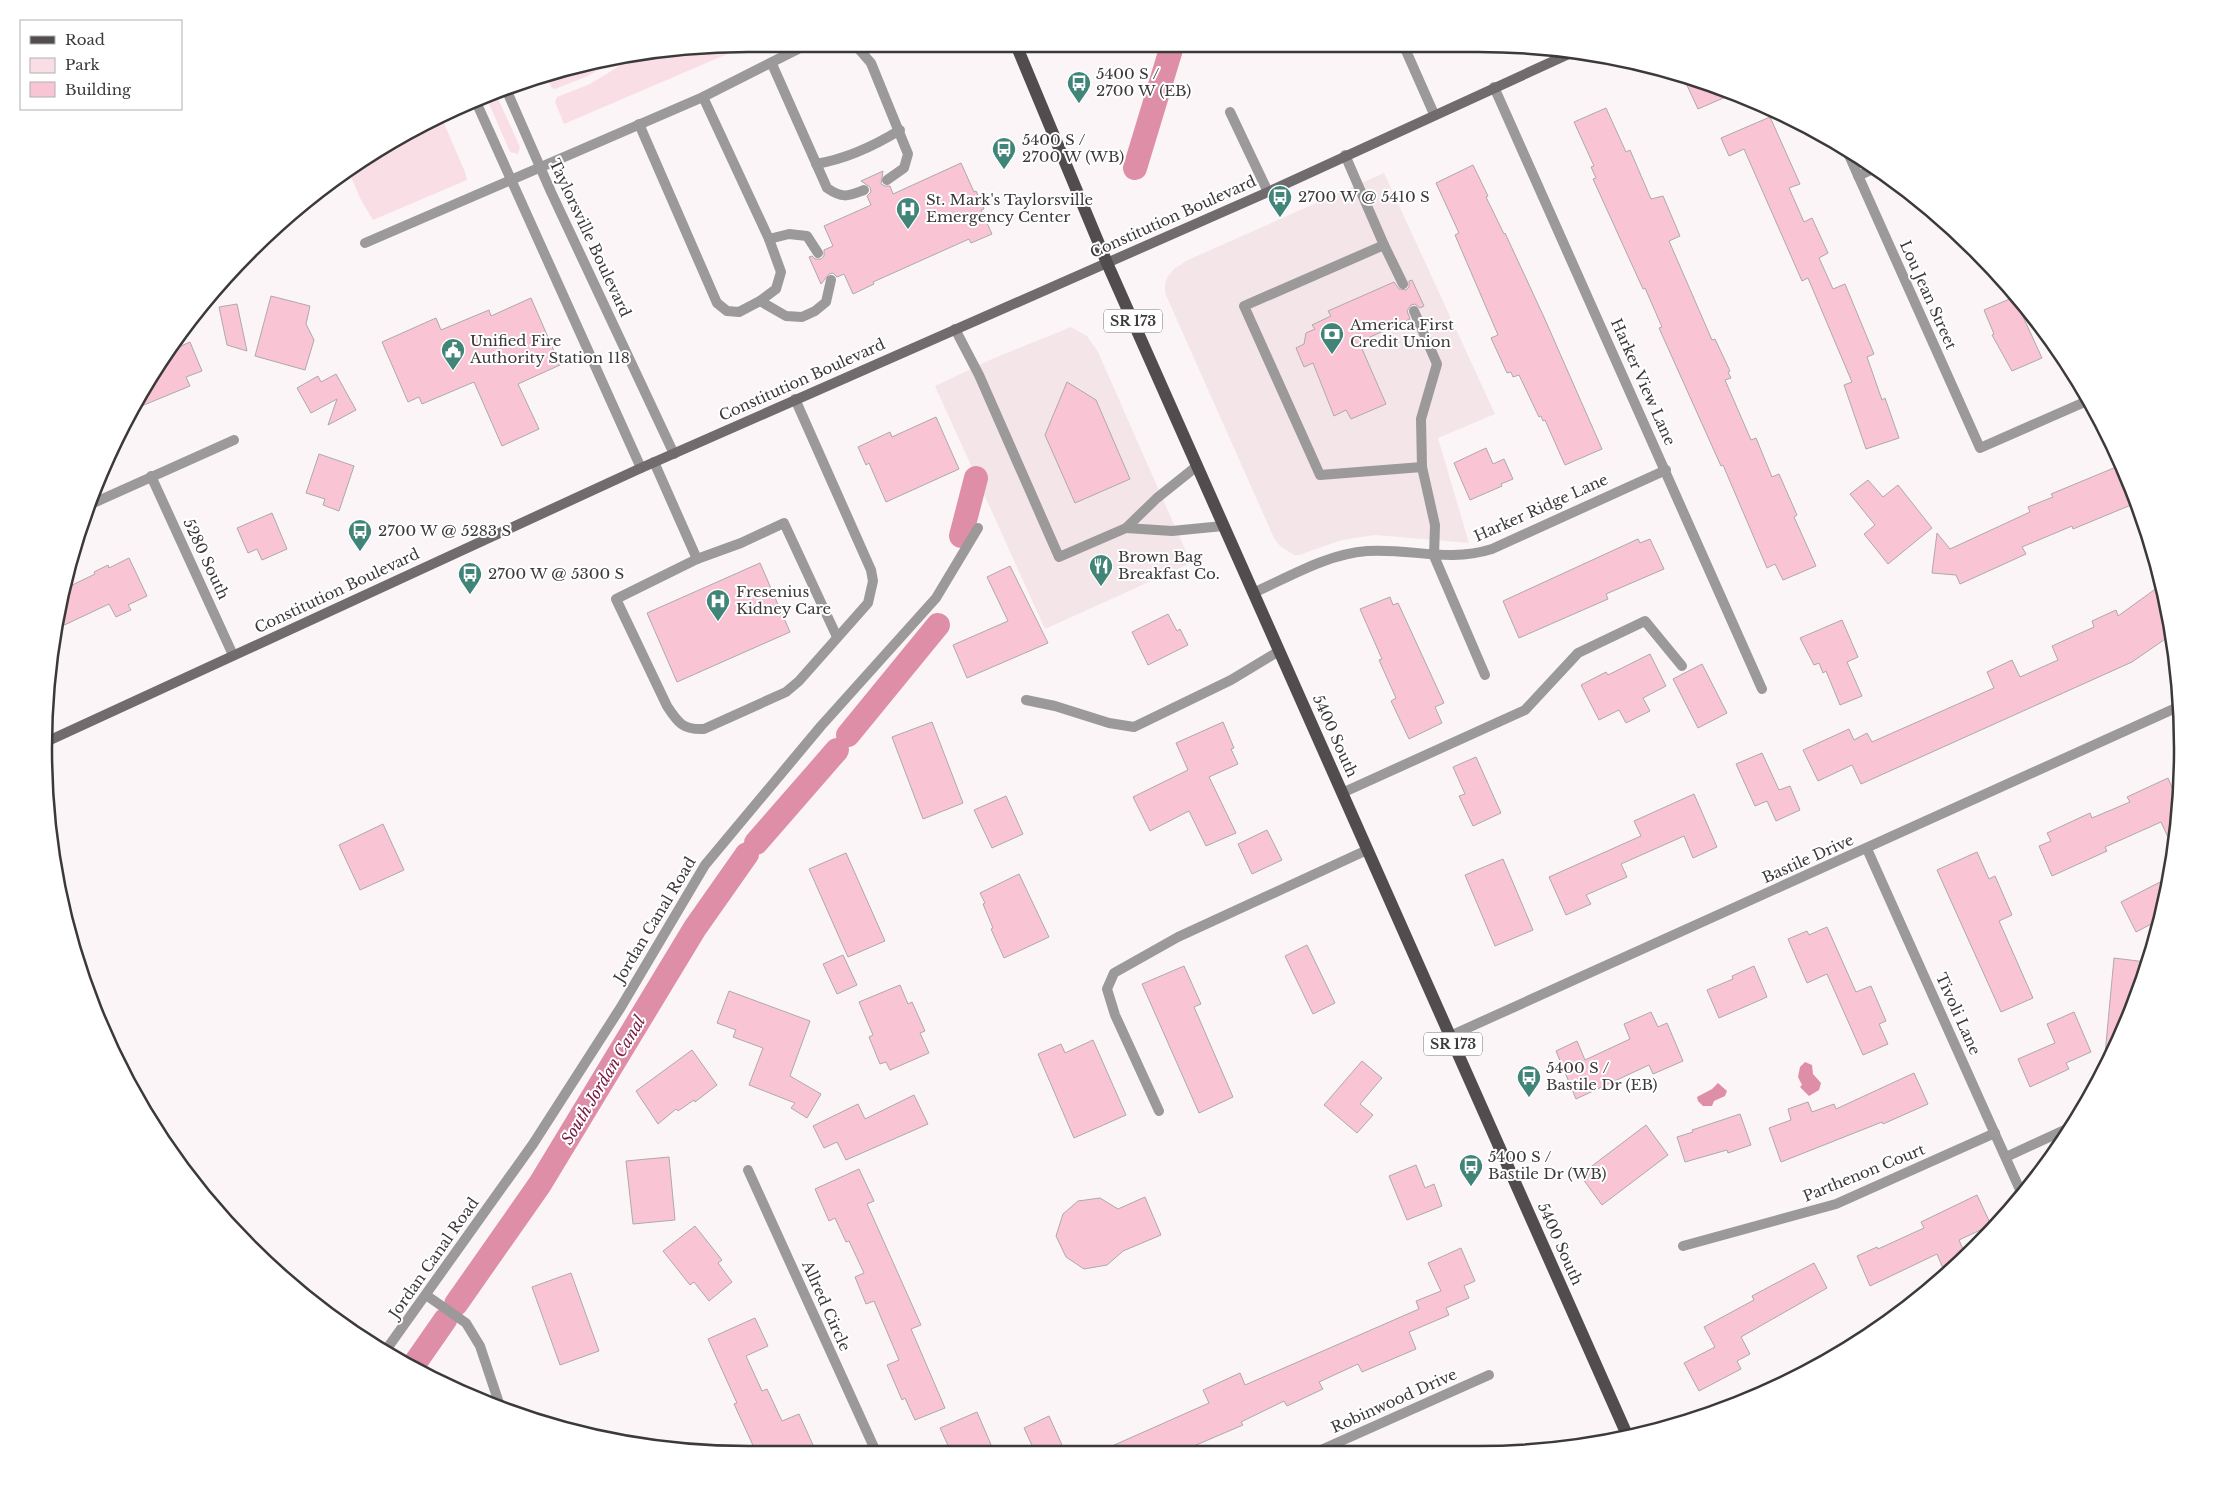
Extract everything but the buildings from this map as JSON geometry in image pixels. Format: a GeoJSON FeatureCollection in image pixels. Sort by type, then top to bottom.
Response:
{"type":"FeatureCollection","features":[{"type":"Feature","properties":{"kind":"main road","name":"5400 South"},"geometry":{"type":"LineString","coordinates":[[1019,52],[1107,262],[1223,526],[1625,1429]]}},
{"type":"Feature","properties":{"kind":"main road","name":"Constitution Boulevard"},"geometry":{"type":"LineString","coordinates":[[52,738],[654,462],[1268,192],[1434,114],[1561,57]]}},
{"type":"Feature","properties":{"kind":"street"},"geometry":{"type":"LineString","coordinates":[[365,243],[511,178],[702,97],[772,64],[793,52]]}},
{"type":"Feature","properties":{"kind":"street"},"geometry":{"type":"LineString","coordinates":[[861,52],[871,63],[900,130],[908,154],[904,168],[887,180]]}},
{"type":"Feature","properties":{"kind":"street"},"geometry":{"type":"LineString","coordinates":[[1407,52],[1434,114]]}},
{"type":"Feature","properties":{"kind":"street"},"geometry":{"type":"LineString","coordinates":[[772,64],[827,188],[835,194],[847,197],[864,190]]}},
{"type":"Feature","properties":{"kind":"street","name":"Harker View Lane"},"geometry":{"type":"LineString","coordinates":[[1494,87],[1762,689]]}},
{"type":"Feature","properties":{"kind":"street","name":"Taylorsville Boulevard"},"geometry":{"type":"LineString","coordinates":[[508,96],[674,454]]}},
{"type":"Feature","properties":{"kind":"street"},"geometry":{"type":"LineString","coordinates":[[639,124],[717,303],[727,311],[738,312],[760,301],[776,289],[781,272],[768,238],[702,97]]}},
{"type":"Feature","properties":{"kind":"street"},"geometry":{"type":"LineString","coordinates":[[479,107],[641,468]]}},
{"type":"Feature","properties":{"kind":"street"},"geometry":{"type":"LineString","coordinates":[[1230,112],[1268,192]]}},
{"type":"Feature","properties":{"kind":"street"},"geometry":{"type":"LineString","coordinates":[[816,164],[832,162],[879,143],[900,130]]}},
{"type":"Feature","properties":{"kind":"street"},"geometry":{"type":"LineString","coordinates":[[1345,156],[1403,284]]}},
{"type":"Feature","properties":{"kind":"street","name":"Lou Jean Street"},"geometry":{"type":"LineString","coordinates":[[1852,163],[1980,448],[2081,402]]}},
{"type":"Feature","properties":{"kind":"street"},"geometry":{"type":"LineString","coordinates":[[1858,176],[1867,172]]}},
{"type":"Feature","properties":{"kind":"street"},"geometry":{"type":"LineString","coordinates":[[768,238],[790,234],[807,236],[818,253]]}},
{"type":"Feature","properties":{"kind":"street"},"geometry":{"type":"LineString","coordinates":[[1384,245],[1244,306],[1320,474],[1422,467]]}},
{"type":"Feature","properties":{"kind":"street"},"geometry":{"type":"LineString","coordinates":[[760,301],[786,316],[802,317],[816,311],[826,302],[830,280]]}},
{"type":"Feature","properties":{"kind":"street"},"geometry":{"type":"LineString","coordinates":[[1414,310],[1437,364],[1422,419],[1422,467],[1435,525],[1434,556],[1485,675]]}},
{"type":"Feature","properties":{"kind":"street"},"geometry":{"type":"LineString","coordinates":[[955,328],[978,375],[1059,557],[1126,528],[1157,498],[1197,466]]}},
{"type":"Feature","properties":{"kind":"street"},"geometry":{"type":"LineString","coordinates":[[794,400],[871,570],[873,581],[868,603],[799,681],[786,692],[704,729],[691,730],[676,720],[667,706],[616,599],[697,560],[741,543],[784,523],[837,637]]}},
{"type":"Feature","properties":{"kind":"street"},"geometry":{"type":"LineString","coordinates":[[99,500],[234,440]]}},
{"type":"Feature","properties":{"kind":"street"},"geometry":{"type":"LineString","coordinates":[[654,462],[697,560]]}},
{"type":"Feature","properties":{"kind":"street","name":"Harker Ridge Lane"},"geometry":{"type":"LineString","coordinates":[[1253,593],[1338,556],[1366,551],[1392,551],[1434,556],[1476,554],[1492,549],[1666,470]]}},
{"type":"Feature","properties":{"kind":"street","name":"5280 South"},"geometry":{"type":"LineString","coordinates":[[151,476],[233,655]]}},
{"type":"Feature","properties":{"kind":"street"},"geometry":{"type":"LineString","coordinates":[[1126,528],[1172,531],[1223,526]]}},
{"type":"Feature","properties":{"kind":"street","name":"Jordan Canal Road"},"geometry":{"type":"LineString","coordinates":[[390,1345],[548,1120],[621,1007],[704,865],[821,726],[936,598],[978,528]]}},
{"type":"Feature","properties":{"kind":"street"},"geometry":{"type":"LineString","coordinates":[[1342,793],[1525,710],[1578,653],[1645,621],[1682,666]]}},
{"type":"Feature","properties":{"kind":"street"},"geometry":{"type":"LineString","coordinates":[[1026,700],[1055,706],[1109,723],[1134,727],[1231,680],[1279,651]]}},
{"type":"Feature","properties":{"kind":"street","name":"Bastile Drive"},"geometry":{"type":"LineString","coordinates":[[1450,1036],[2172,710]]}},
{"type":"Feature","properties":{"kind":"street","name":"Tivoli Lane"},"geometry":{"type":"LineString","coordinates":[[1867,849],[2019,1186]]}},
{"type":"Feature","properties":{"kind":"street"},"geometry":{"type":"LineString","coordinates":[[1159,1111],[1116,1015],[1107,989],[1114,973],[1178,937],[1368,850]]}},
{"type":"Feature","properties":{"kind":"street"},"geometry":{"type":"LineString","coordinates":[[2006,1156],[2059,1132]]}},
{"type":"Feature","properties":{"kind":"street","name":"Parthenon Court"},"geometry":{"type":"LineString","coordinates":[[1683,1246],[1836,1204],[1995,1133]]}},
{"type":"Feature","properties":{"kind":"street","name":"Allred Circle"},"geometry":{"type":"LineString","coordinates":[[748,1170],[872,1446]]}},
{"type":"Feature","properties":{"kind":"street"},"geometry":{"type":"LineString","coordinates":[[426,1295],[466,1323],[480,1346],[498,1398]]}},
{"type":"Feature","properties":{"kind":"street","name":"Robinwood Drive"},"geometry":{"type":"LineString","coordinates":[[1330,1446],[1489,1375]]}},
{"type":"Feature","properties":{"kind":"shaded area"},"geometry":{"type":"Polygon","coordinates":[[[1384,173],[1495,414],[1438,438],[1469,543],[1375,535],[1342,540],[1294,555],[1280,546],[1274,538],[1165,293],[1165,284],[1168,276],[1174,269],[1188,260],[1384,173]]]}},
{"type":"Feature","properties":{"kind":"shaded area"},"geometry":{"type":"Polygon","coordinates":[[[1071,327],[1087,336],[1098,352],[1191,563],[1045,629],[935,386],[992,359],[1071,327]]]}},
{"type":"Feature","properties":{"kind":"shaded area"},"geometry":{"type":"Polygon","coordinates":[[[1805,1062],[1812,1065],[1813,1074],[1821,1083],[1819,1090],[1809,1096],[1800,1087],[1802,1085],[1798,1077],[1800,1067],[1805,1062]]]}},
{"type":"Feature","properties":{"kind":"shaded area"},"geometry":{"type":"Polygon","coordinates":[[[1718,1083],[1727,1091],[1725,1096],[1714,1101],[1712,1106],[1703,1106],[1697,1097],[1712,1089],[1718,1083]]]}},
{"type":"Feature","properties":{"kind":"green space"},"geometry":{"type":"Polygon","coordinates":[[[730,53],[564,124],[555,102],[557,97],[590,84],[622,64],[658,58],[730,53]]]}},
{"type":"Feature","properties":{"kind":"green space"},"geometry":{"type":"Polygon","coordinates":[[[600,69],[588,76],[555,89],[552,88],[549,82],[600,69]]]}},
{"type":"Feature","properties":{"kind":"green space"},"geometry":{"type":"Polygon","coordinates":[[[498,99],[520,147],[518,154],[510,152],[489,103],[498,99]]]}},
{"type":"Feature","properties":{"kind":"green space"},"geometry":{"type":"Polygon","coordinates":[[[444,123],[467,180],[373,220],[361,200],[351,178],[401,146],[444,123]]]}},
{"type":"Feature","properties":{"kind":"waterway","name":"South Jordan Canal"},"geometry":{"type":"LineString","coordinates":[[1135,168],[1170,52]]}},
{"type":"Feature","properties":{"kind":"waterway","name":"South Jordan Canal"},"geometry":{"type":"LineString","coordinates":[[961,536],[976,478]]}},
{"type":"Feature","properties":{"kind":"waterway","name":"South Jordan Canal"},"geometry":{"type":"LineString","coordinates":[[848,735],[938,625]]}},
{"type":"Feature","properties":{"kind":"waterway","name":"South Jordan Canal"},"geometry":{"type":"LineString","coordinates":[[756,843],[837,750]]}},
{"type":"Feature","properties":{"kind":"waterway","name":"South Jordan Canal"},"geometry":{"type":"LineString","coordinates":[[456,1304],[540,1184],[695,928],[747,854]]}},
{"type":"Feature","properties":{"kind":"waterway","name":"South Jordan Canal"},"geometry":{"type":"LineString","coordinates":[[417,1361],[445,1320]]}},
{"type":"Feature","properties":{"kind":"place","name":"5400 S / 2700 W (EB)"},"geometry":{"type":"Point","coordinates":[1079,104]}},
{"type":"Feature","properties":{"kind":"place","name":"5400 S / 2700 W (WB)"},"geometry":{"type":"Point","coordinates":[1004,170]}},
{"type":"Feature","properties":{"kind":"place","name":"2700 W @ 5410 S"},"geometry":{"type":"Point","coordinates":[1280,218]}},
{"type":"Feature","properties":{"kind":"place","name":"St. Mark's Taylorsville Emergency Center"},"geometry":{"type":"Point","coordinates":[908,230]}},
{"type":"Feature","properties":{"kind":"place","name":"America First Credit Union"},"geometry":{"type":"Point","coordinates":[1332,355]}},
{"type":"Feature","properties":{"kind":"place","name":"Unified Fire Authority Station 118"},"geometry":{"type":"Point","coordinates":[453,371]}},
{"type":"Feature","properties":{"kind":"place","name":"2700 W @ 5283 S"},"geometry":{"type":"Point","coordinates":[360,552]}},
{"type":"Feature","properties":{"kind":"place","name":"Brown Bag Breakfast Co."},"geometry":{"type":"Point","coordinates":[1101,587]}},
{"type":"Feature","properties":{"kind":"place","name":"2700 W @ 5300 S"},"geometry":{"type":"Point","coordinates":[470,595]}},
{"type":"Feature","properties":{"kind":"place","name":"Fresenius Kidney Care"},"geometry":{"type":"Point","coordinates":[718,622]}},
{"type":"Feature","properties":{"kind":"place","name":"5400 S / Bastile Dr (EB)"},"geometry":{"type":"Point","coordinates":[1529,1098]}},
{"type":"Feature","properties":{"kind":"place","name":"5400 S / Bastile Dr (WB)"},"geometry":{"type":"Point","coordinates":[1471,1187]}}]}
